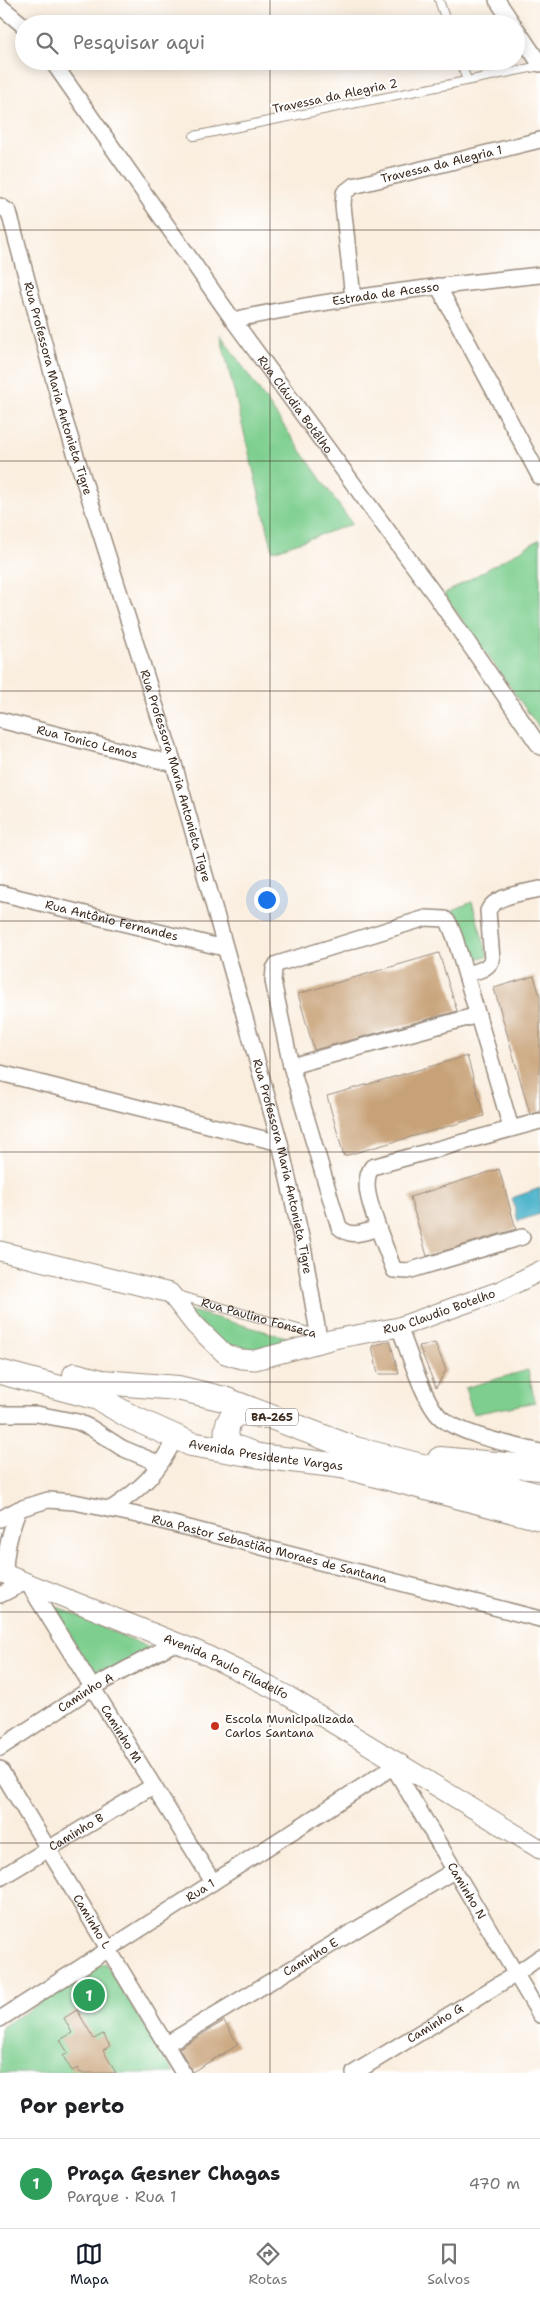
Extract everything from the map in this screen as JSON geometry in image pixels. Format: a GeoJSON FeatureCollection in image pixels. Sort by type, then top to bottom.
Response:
{"type":"FeatureCollection","features":[{"type":"Feature","properties":{"kind":"main road","name":"Avenida Presidente Vargas"},"geometry":{"type":"LineString","coordinates":[[0,1356],[102,1382],[178,1388],[242,1405],[323,1438],[380,1456],[540,1496]]}},
{"type":"Feature","properties":{"kind":"main road","name":"Avenida Presidente Vargas"},"geometry":{"type":"LineString","coordinates":[[0,1372],[98,1398],[174,1438],[221,1450],[342,1466],[540,1518]]}},
{"type":"Feature","properties":{"kind":"main road"},"geometry":{"type":"LineString","coordinates":[[266,1457],[236,1448],[228,1443],[226,1438],[228,1424],[236,1414],[247,1413],[280,1420]]}},
{"type":"Feature","properties":{"kind":"main road"},"geometry":{"type":"LineString","coordinates":[[380,1456],[540,1468]]}},
{"type":"Feature","properties":{"kind":"street"},"geometry":{"type":"LineString","coordinates":[[497,0],[507,15]]}},
{"type":"Feature","properties":{"kind":"street"},"geometry":{"type":"LineString","coordinates":[[0,6],[15,18]]}},
{"type":"Feature","properties":{"kind":"street"},"geometry":{"type":"LineString","coordinates":[[525,42],[540,65]]}},
{"type":"Feature","properties":{"kind":"street","name":"Rua Cláudia Botêlho"},"geometry":{"type":"LineString","coordinates":[[58,70],[233,320],[435,595],[540,747]]}},
{"type":"Feature","properties":{"kind":"street","name":"Travessa da Alegria 1"},"geometry":{"type":"LineString","coordinates":[[353,298],[343,205],[344,193],[353,186],[540,140]]}},
{"type":"Feature","properties":{"kind":"street","name":"Rua Professora Maria Antonieta Tigre"},"geometry":{"type":"LineString","coordinates":[[5,209],[64,418],[174,764],[280,1143],[324,1339]]}},
{"type":"Feature","properties":{"kind":"street","name":"Estrada de Acesso"},"geometry":{"type":"LineString","coordinates":[[233,320],[297,306],[438,286],[540,275]]}},
{"type":"Feature","properties":{"kind":"street"},"geometry":{"type":"LineString","coordinates":[[438,286],[540,477]]}},
{"type":"Feature","properties":{"kind":"street","name":"Rua Tonico Lemos"},"geometry":{"type":"LineString","coordinates":[[0,720],[174,764]]}},
{"type":"Feature","properties":{"kind":"street"},"geometry":{"type":"LineString","coordinates":[[466,974],[482,970],[490,964],[491,950],[488,911],[490,905],[496,901],[540,889]]}},
{"type":"Feature","properties":{"kind":"street","name":"Rua Antônio Fernandes"},"geometry":{"type":"LineString","coordinates":[[0,893],[224,948]]}},
{"type":"Feature","properties":{"kind":"street"},"geometry":{"type":"LineString","coordinates":[[378,1228],[354,1235],[346,1233],[339,1227],[291,1066],[273,981],[274,969],[277,964],[426,918],[445,919],[455,938],[511,1128]]}},
{"type":"Feature","properties":{"kind":"street"},"geometry":{"type":"LineString","coordinates":[[291,1066],[478,1015]]}},
{"type":"Feature","properties":{"kind":"street"},"geometry":{"type":"LineString","coordinates":[[0,1073],[280,1143]]}},
{"type":"Feature","properties":{"kind":"street"},"geometry":{"type":"LineString","coordinates":[[522,1237],[408,1271],[394,1270],[368,1195],[367,1174],[372,1167],[540,1121]]}},
{"type":"Feature","properties":{"kind":"street","name":"Rua Paulino Fonseca"},"geometry":{"type":"LineString","coordinates":[[0,1251],[170,1293],[195,1325],[225,1354],[241,1359],[255,1360],[324,1339]]}},
{"type":"Feature","properties":{"kind":"street","name":"Rua Claudio Botelho"},"geometry":{"type":"LineString","coordinates":[[324,1339],[399,1327],[500,1290],[540,1271]]}},
{"type":"Feature","properties":{"kind":"street"},"geometry":{"type":"LineString","coordinates":[[399,1327],[425,1394],[441,1418],[473,1434],[540,1452]]}},
{"type":"Feature","properties":{"kind":"street"},"geometry":{"type":"LineString","coordinates":[[0,1414],[37,1414],[78,1422],[122,1448],[160,1464]]}},
{"type":"Feature","properties":{"kind":"street"},"geometry":{"type":"LineString","coordinates":[[111,1509],[137,1492],[160,1464],[174,1438]]}},
{"type":"Feature","properties":{"kind":"street","name":"Rua Pastor Sebastião Moraes de Santana"},"geometry":{"type":"LineString","coordinates":[[0,1519],[19,1509],[48,1500],[74,1502],[111,1509],[540,1618]]}},
{"type":"Feature","properties":{"kind":"street"},"geometry":{"type":"LineString","coordinates":[[3,1573],[10,1531],[19,1509]]}},
{"type":"Feature","properties":{"kind":"street","name":"Avenida Paulo Filadelfo"},"geometry":{"type":"LineString","coordinates":[[3,1573],[230,1666],[288,1696],[396,1765],[540,1850]]}},
{"type":"Feature","properties":{"kind":"street"},"geometry":{"type":"LineString","coordinates":[[0,1595],[26,1584]]}},
{"type":"Feature","properties":{"kind":"street","name":"Caminho M"},"geometry":{"type":"LineString","coordinates":[[26,1584],[93,1687],[213,1882]]}},
{"type":"Feature","properties":{"kind":"street","name":"Caminho A"},"geometry":{"type":"LineString","coordinates":[[0,1748],[93,1687],[174,1643]]}},
{"type":"Feature","properties":{"kind":"street","name":"Caminho N"},"geometry":{"type":"LineString","coordinates":[[396,1765],[540,2015]]}},
{"type":"Feature","properties":{"kind":"street","name":"Rua 1"},"geometry":{"type":"LineString","coordinates":[[0,2020],[396,1765]]}},
{"type":"Feature","properties":{"kind":"street","name":"Caminho L"},"geometry":{"type":"LineString","coordinates":[[0,1768],[183,2073]]}},
{"type":"Feature","properties":{"kind":"street","name":"Caminho B"},"geometry":{"type":"LineString","coordinates":[[0,1878],[153,1786]]}},
{"type":"Feature","properties":{"kind":"street","name":"Caminho E"},"geometry":{"type":"LineString","coordinates":[[165,2045],[455,1870]]}},
{"type":"Feature","properties":{"kind":"street","name":"Caminho G"},"geometry":{"type":"LineString","coordinates":[[354,2073],[516,1974],[540,1957]]}},
{"type":"Feature","properties":{"kind":"lane"},"geometry":{"type":"LineString","coordinates":[[439,0],[444,15]]}},
{"type":"Feature","properties":{"kind":"lane","name":"Travessa da Alegria 2"},"geometry":{"type":"LineString","coordinates":[[525,68],[540,65]]}},
{"type":"Feature","properties":{"kind":"lane"},"geometry":{"type":"LineString","coordinates":[[463,70],[467,80]]}},
{"type":"Feature","properties":{"kind":"lane","name":"Travessa da Alegria 2"},"geometry":{"type":"LineString","coordinates":[[194,136],[516,70]]}},
{"type":"Feature","properties":{"kind":"lane","name":"Rua Paulino Fonseca"},"geometry":{"type":"LineString","coordinates":[[170,1293],[324,1339]]}},
{"type":"Feature","properties":{"kind":"green space"},"geometry":{"type":"Polygon","coordinates":[[[220,334],[352,524],[273,551],[220,334]]]}},
{"type":"Feature","properties":{"kind":"green space"},"geometry":{"type":"Polygon","coordinates":[[[540,539],[540,729],[444,594],[540,539]]]}},
{"type":"Feature","properties":{"kind":"green space"},"geometry":{"type":"Polygon","coordinates":[[[472,902],[488,956],[467,961],[453,910],[472,902]]]}},
{"type":"Feature","properties":{"kind":"green space"},"geometry":{"type":"Polygon","coordinates":[[[184,1309],[304,1342],[239,1356],[184,1309]]]}},
{"type":"Feature","properties":{"kind":"green space"},"geometry":{"type":"Polygon","coordinates":[[[528,1370],[535,1402],[473,1414],[465,1388],[528,1370]]]}},
{"type":"Feature","properties":{"kind":"green space"},"geometry":{"type":"Polygon","coordinates":[[[51,1604],[154,1650],[97,1681],[51,1604]]]}},
{"type":"Feature","properties":{"kind":"green space"},"geometry":{"type":"Polygon","coordinates":[[[105,1963],[174,2073],[0,2073],[0,2028],[105,1963]]]}},
{"type":"Feature","properties":{"kind":"water"},"geometry":{"type":"Polygon","coordinates":[[[540,1188],[540,1214],[518,1221],[512,1198],[540,1188]]]}},
{"type":"Feature","properties":{"kind":"building"},"geometry":{"type":"Polygon","coordinates":[[[439,953],[457,1011],[314,1050],[298,994],[439,953]]]}},
{"type":"Feature","properties":{"kind":"building"},"geometry":{"type":"Polygon","coordinates":[[[534,976],[540,996],[540,1112],[530,1114],[494,988],[534,976]]]}},
{"type":"Feature","properties":{"kind":"building"},"geometry":{"type":"Polygon","coordinates":[[[467,1056],[484,1116],[344,1156],[327,1096],[467,1056]]]}},
{"type":"Feature","properties":{"kind":"building"},"geometry":{"type":"Polygon","coordinates":[[[499,1169],[516,1229],[427,1256],[410,1197],[499,1169]]]}},
{"type":"Feature","properties":{"kind":"building"},"geometry":{"type":"Polygon","coordinates":[[[390,1341],[399,1374],[378,1374],[372,1346],[390,1341]]]}},
{"type":"Feature","properties":{"kind":"building"},"geometry":{"type":"Polygon","coordinates":[[[435,1343],[446,1370],[436,1388],[419,1346],[435,1343]]]}},
{"type":"Feature","properties":{"kind":"building"},"geometry":{"type":"Polygon","coordinates":[[[77,2010],[94,2039],[103,2034],[110,2046],[103,2050],[116,2073],[80,2073],[78,2068],[72,2071],[63,2056],[68,2053],[60,2040],[72,2033],[64,2018],[77,2010]]]}},
{"type":"Feature","properties":{"kind":"building"},"geometry":{"type":"Polygon","coordinates":[[[224,2021],[238,2045],[192,2072],[179,2048],[224,2021]]]}},
{"type":"Feature","properties":{"kind":"place","name":"Escola Municipalizada Carlos Santana"},"geometry":{"type":"Point","coordinates":[215,1726]}},
{"type":"Feature","properties":{"kind":"place","name":"Praça Gesner Chagas"},"geometry":{"type":"Point","coordinates":[89,1995]}}]}
